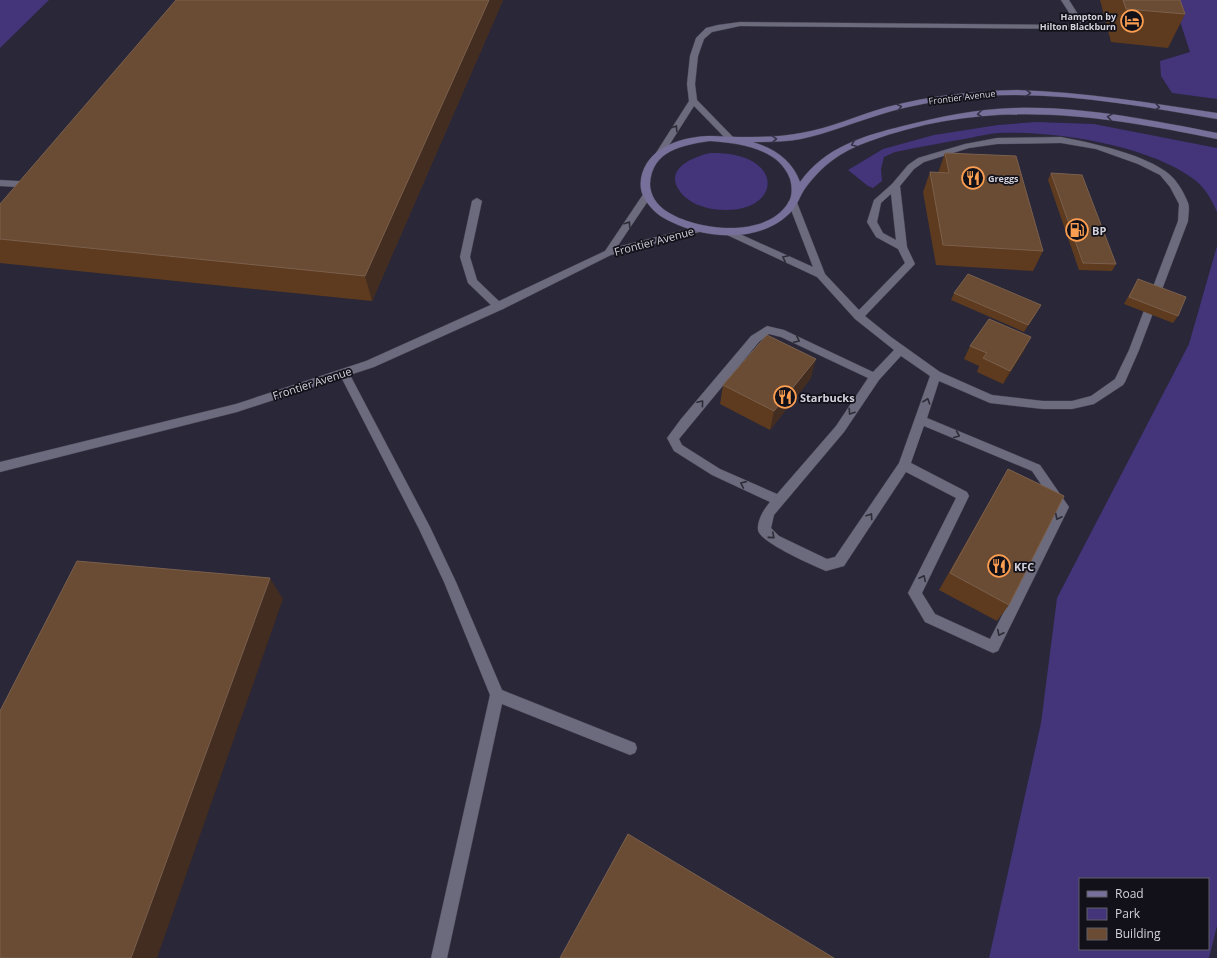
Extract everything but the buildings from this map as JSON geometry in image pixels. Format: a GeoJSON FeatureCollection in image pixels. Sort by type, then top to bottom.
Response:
{"type":"FeatureCollection","features":[{"type":"Feature","properties":{"kind":"street"},"geometry":{"type":"LineString","coordinates":[[795,198],[784,214],[769,224],[750,230],[728,232],[700,229],[682,224],[667,216],[655,206],[647,195],[644,181],[648,167],[658,156],[693,101],[691,84],[694,56],[697,43],[704,33],[718,26],[747,24],[1082,27],[1065,0]]}},
{"type":"Feature","properties":{"kind":"street","name":"Frontier Avenue"},"geometry":{"type":"LineString","coordinates":[[733,139],[771,139],[803,136],[881,111],[951,97],[1010,92],[1070,95],[1217,116]]}},
{"type":"Feature","properties":{"kind":"street"},"geometry":{"type":"LineString","coordinates":[[693,101],[733,139]]}},
{"type":"Feature","properties":{"kind":"street","name":"Frontier Avenue"},"geometry":{"type":"LineString","coordinates":[[795,198],[823,162],[851,145],[907,128],[983,113],[1015,111],[1075,112],[1217,136]]}},
{"type":"Feature","properties":{"kind":"street"},"geometry":{"type":"LineString","coordinates":[[658,156],[672,147],[690,141],[710,138],[733,139],[756,145],[774,154],[788,166],[796,180],[795,198],[821,275]]}},
{"type":"Feature","properties":{"kind":"street"},"geometry":{"type":"LineString","coordinates":[[728,232],[821,275],[859,316],[887,340],[936,375],[990,399],[1043,405],[1072,405],[1094,400],[1118,382],[1134,350],[1183,221],[1184,204],[1174,186],[1163,173],[1141,162],[1098,147],[1061,140],[996,140],[968,146],[920,160],[911,167],[895,186],[877,202],[872,222],[879,235],[902,247]]}},
{"type":"Feature","properties":{"kind":"street"},"geometry":{"type":"LineString","coordinates":[[0,182],[38,185]]}},
{"type":"Feature","properties":{"kind":"street"},"geometry":{"type":"LineString","coordinates":[[859,316],[910,264],[902,247],[895,186]]}},
{"type":"Feature","properties":{"kind":"street","name":"Frontier Avenue"},"geometry":{"type":"LineString","coordinates":[[608,253],[647,195]]}},
{"type":"Feature","properties":{"kind":"street"},"geometry":{"type":"LineString","coordinates":[[477,201],[465,257],[472,281],[499,306]]}},
{"type":"Feature","properties":{"kind":"street","name":"Frontier Avenue"},"geometry":{"type":"LineString","coordinates":[[0,467],[237,408],[344,373],[370,364],[499,306],[608,253],[700,229]]}},
{"type":"Feature","properties":{"kind":"street"},"geometry":{"type":"LineString","coordinates":[[778,500],[716,472],[678,448],[673,438],[755,339],[767,330],[784,334],[874,377]]}},
{"type":"Feature","properties":{"kind":"street"},"geometry":{"type":"LineString","coordinates":[[901,349],[874,377],[840,429],[768,513],[764,530],[775,540],[826,565],[839,562],[904,465],[936,375]]}},
{"type":"Feature","properties":{"kind":"street"},"geometry":{"type":"LineString","coordinates":[[344,373],[450,582],[497,695],[439,958]]}},
{"type":"Feature","properties":{"kind":"street"},"geometry":{"type":"LineString","coordinates":[[904,465],[963,496],[916,593],[930,618],[993,646],[1063,507],[1036,468],[921,420]]}},
{"type":"Feature","properties":{"kind":"street"},"geometry":{"type":"LineString","coordinates":[[497,695],[630,748]]}},
{"type":"Feature","properties":{"kind":"green space"},"geometry":{"type":"Polygon","coordinates":[[[0,0],[49,0],[0,48],[0,0]]]}},
{"type":"Feature","properties":{"kind":"green space"},"geometry":{"type":"Polygon","coordinates":[[[1173,0],[1217,0],[1217,99],[1172,93],[1161,76],[1160,61],[1190,52],[1173,0]]]}},
{"type":"Feature","properties":{"kind":"green space"},"geometry":{"type":"Polygon","coordinates":[[[1036,122],[1094,124],[1217,148],[1217,212],[1205,190],[1195,180],[1176,168],[1153,157],[1127,149],[1072,137],[1045,134],[997,133],[895,152],[884,157],[881,169],[882,181],[873,188],[868,186],[848,170],[883,149],[934,135],[998,125],[1036,122]]]}},
{"type":"Feature","properties":{"kind":"green space"},"geometry":{"type":"Polygon","coordinates":[[[710,153],[736,155],[754,162],[765,172],[768,184],[764,195],[753,204],[736,209],[712,209],[696,204],[685,197],[677,186],[675,179],[677,172],[687,162],[710,153]]]}},
{"type":"Feature","properties":{"kind":"green space"},"geometry":{"type":"Polygon","coordinates":[[[1217,246],[1217,926],[1209,958],[989,958],[1041,723],[1057,598],[1189,344],[1217,246]]]}},
{"type":"Feature","properties":{"kind":"place","name":"Hampton by Hilton Blackburn"},"geometry":{"type":"Point","coordinates":[1132,21]}},
{"type":"Feature","properties":{"kind":"place","name":"Greggs"},"geometry":{"type":"Point","coordinates":[973,178]}},
{"type":"Feature","properties":{"kind":"place","name":"BP"},"geometry":{"type":"Point","coordinates":[1077,230]}},
{"type":"Feature","properties":{"kind":"place","name":"Starbucks"},"geometry":{"type":"Point","coordinates":[785,397]}},
{"type":"Feature","properties":{"kind":"place","name":"KFC"},"geometry":{"type":"Point","coordinates":[999,566]}}]}
